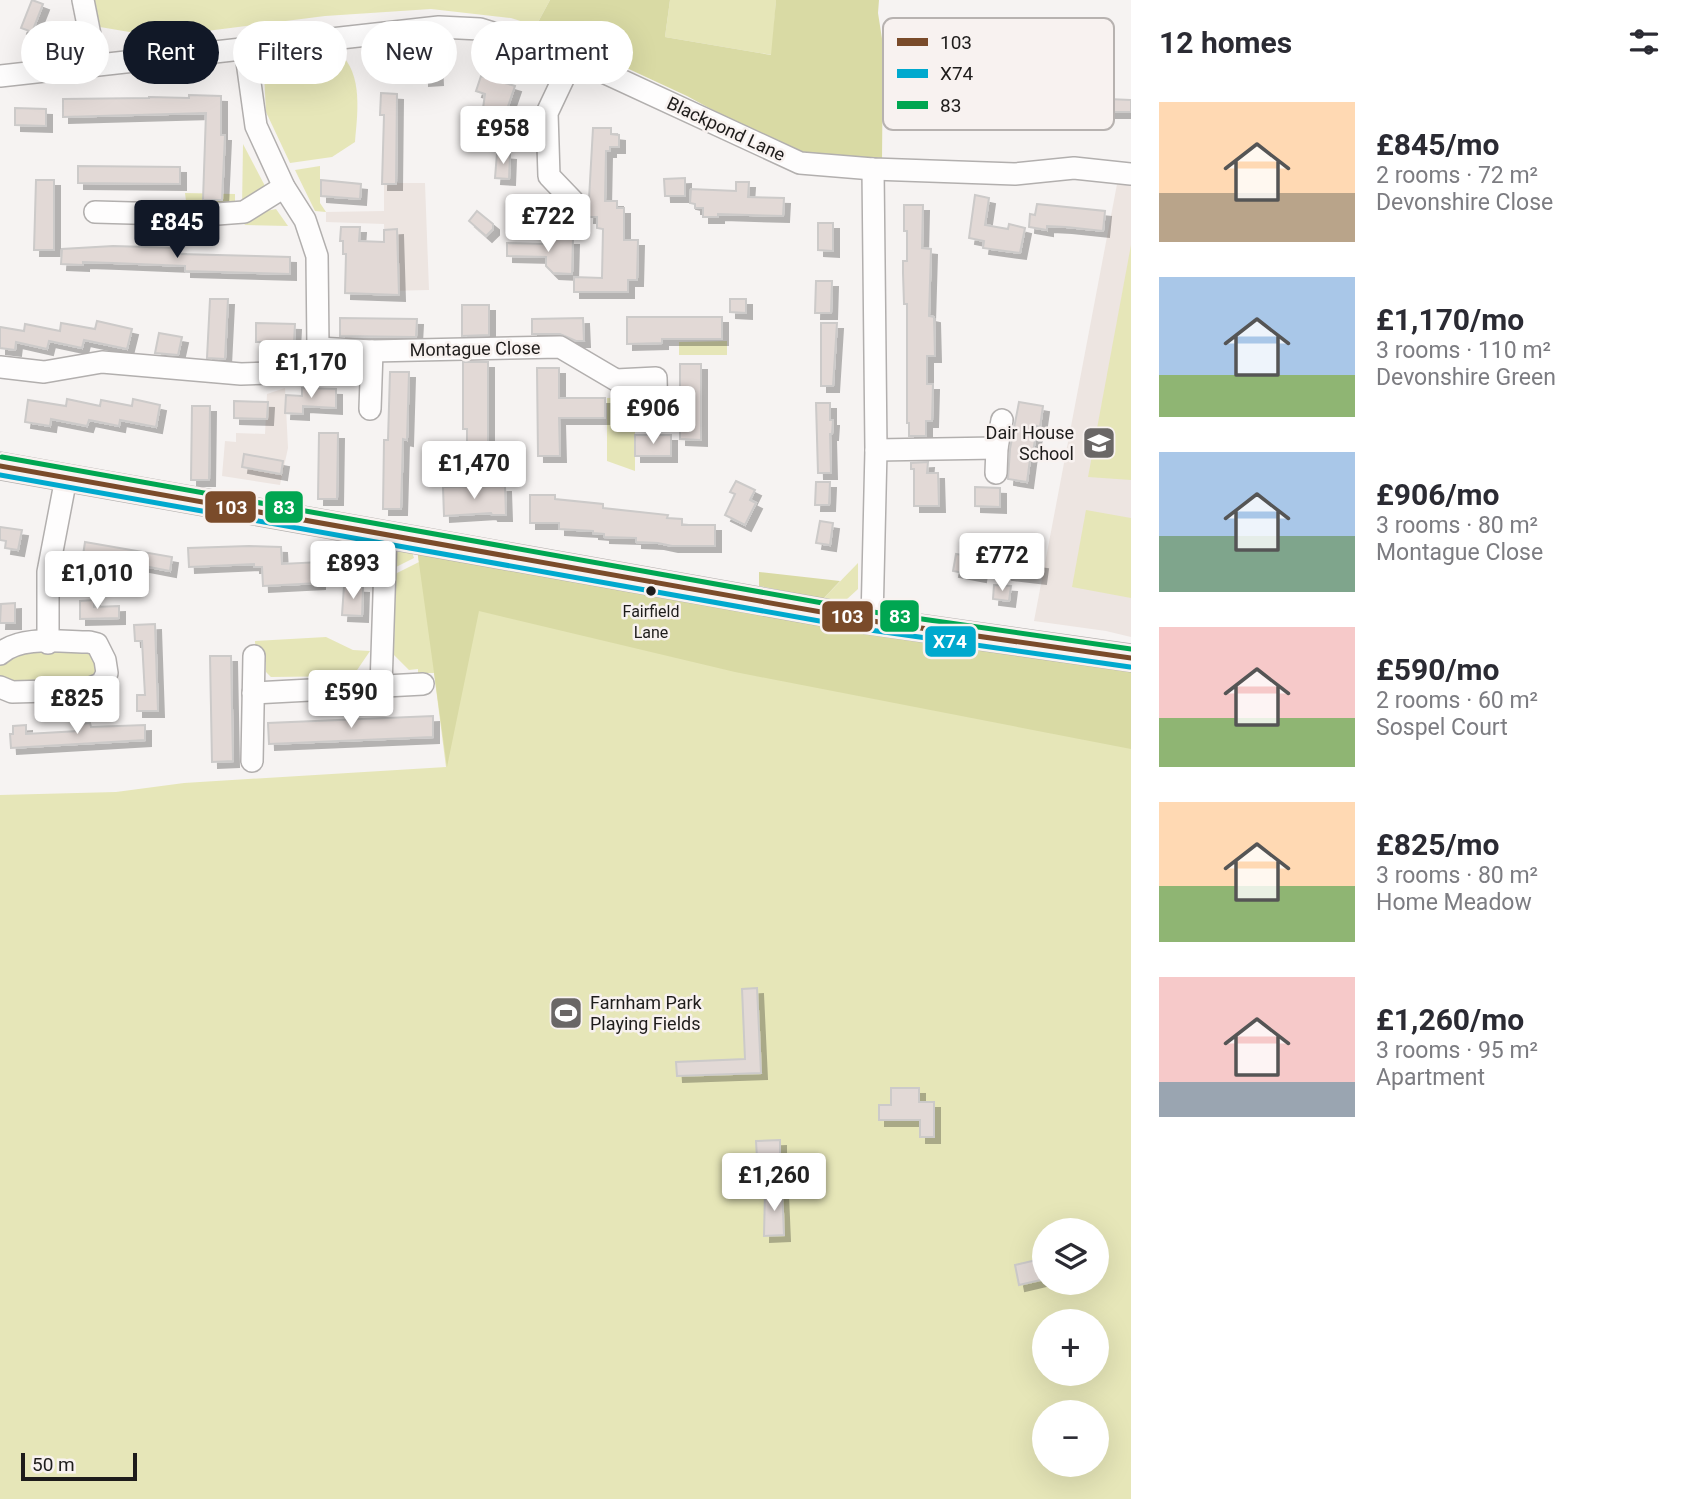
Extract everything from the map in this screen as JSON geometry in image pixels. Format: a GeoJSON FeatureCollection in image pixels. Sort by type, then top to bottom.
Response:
{"type":"FeatureCollection","features":[{"type":"Feature","properties":{"kind":"main road"},"geometry":{"type":"LineString","coordinates":[[0,466],[872,621],[1131,658]]}},
{"type":"Feature","properties":{"kind":"street"},"geometry":{"type":"LineString","coordinates":[[83,0],[87,21]]}},
{"type":"Feature","properties":{"kind":"street","name":"Blackpond Lane"},"geometry":{"type":"LineString","coordinates":[[347,36],[439,27],[471,29]]}},
{"type":"Feature","properties":{"kind":"street","name":"Blackpond Lane"},"geometry":{"type":"LineString","coordinates":[[109,63],[233,48]]}},
{"type":"Feature","properties":{"kind":"street","name":"Blackpond Lane"},"geometry":{"type":"LineString","coordinates":[[0,76],[21,74]]}},
{"type":"Feature","properties":{"kind":"street"},"geometry":{"type":"LineString","coordinates":[[250,84],[256,126],[284,187],[305,220],[317,256],[318,348]]}},
{"type":"Feature","properties":{"kind":"street"},"geometry":{"type":"LineString","coordinates":[[561,84],[547,113],[549,176],[573,201]]}},
{"type":"Feature","properties":{"kind":"street","name":"Blackpond Lane"},"geometry":{"type":"LineString","coordinates":[[629,84],[800,163],[873,169],[1015,174],[1074,168],[1131,174]]}},
{"type":"Feature","properties":{"kind":"street"},"geometry":{"type":"LineString","coordinates":[[872,621],[876,450],[873,169]]}},
{"type":"Feature","properties":{"kind":"street"},"geometry":{"type":"LineString","coordinates":[[95,212],[204,215],[244,212],[284,187]]}},
{"type":"Feature","properties":{"kind":"street","name":"Montague Close"},"geometry":{"type":"LineString","coordinates":[[372,351],[560,347],[616,380],[656,378],[657,419]]}},
{"type":"Feature","properties":{"kind":"street"},"geometry":{"type":"LineString","coordinates":[[0,367],[44,372],[102,362],[240,374],[274,373],[302,362],[318,348],[372,351],[370,409]]}},
{"type":"Feature","properties":{"kind":"street"},"geometry":{"type":"LineString","coordinates":[[996,473],[1002,420]]}},
{"type":"Feature","properties":{"kind":"street"},"geometry":{"type":"LineString","coordinates":[[876,450],[997,447]]}},
{"type":"Feature","properties":{"kind":"street"},"geometry":{"type":"LineString","coordinates":[[48,643],[48,572],[66,478]]}},
{"type":"Feature","properties":{"kind":"street"},"geometry":{"type":"LineString","coordinates":[[381,686],[386,535]]}},
{"type":"Feature","properties":{"kind":"street"},"geometry":{"type":"LineString","coordinates":[[0,654],[7,647],[28,643],[97,644],[106,660],[107,673],[102,683],[86,690],[12,692],[0,687]]}},
{"type":"Feature","properties":{"kind":"street"},"geometry":{"type":"LineString","coordinates":[[252,761],[254,656]]}},
{"type":"Feature","properties":{"kind":"street"},"geometry":{"type":"LineString","coordinates":[[253,693],[423,684]]}},
{"type":"Feature","properties":{"kind":"shaded area","name":"Dair House School"},"geometry":{"type":"Polygon","coordinates":[[[1118,179],[1131,182],[1131,637],[1034,621],[1118,179]]]}},
{"type":"Feature","properties":{"kind":"shaded area"},"geometry":{"type":"Polygon","coordinates":[[[384,183],[425,183],[429,290],[386,291],[384,224],[326,222],[326,212],[384,211],[384,183]]]}},
{"type":"Feature","properties":{"kind":"shaded area"},"geometry":{"type":"Polygon","coordinates":[[[285,388],[288,448],[280,485],[222,476],[225,441],[236,442],[236,433],[265,434],[267,394],[285,388]]]}},
{"type":"Feature","properties":{"kind":"green space"},"geometry":{"type":"Polygon","coordinates":[[[93,0],[550,0],[539,21],[431,9],[285,21],[233,21],[233,28],[219,29],[219,21],[123,21],[123,31],[109,29],[109,21],[98,21],[93,0]]]}},
{"type":"Feature","properties":{"kind":"green space"},"geometry":{"type":"Polygon","coordinates":[[[550,0],[670,0],[665,37],[771,55],[776,0],[879,0],[878,13],[883,45],[882,160],[792,153],[687,96],[633,71],[633,21],[539,21],[550,0]]]}},
{"type":"Feature","properties":{"kind":"green space"},"geometry":{"type":"Polygon","coordinates":[[[670,0],[776,0],[772,55],[665,37],[670,0]]]}},
{"type":"Feature","properties":{"kind":"green space"},"geometry":{"type":"Polygon","coordinates":[[[347,62],[350,66],[357,90],[355,142],[332,157],[290,163],[266,112],[265,84],[347,84],[347,62]]]}},
{"type":"Feature","properties":{"kind":"green space"},"geometry":{"type":"Polygon","coordinates":[[[243,144],[265,186],[242,208],[243,144]]]}},
{"type":"Feature","properties":{"kind":"green space"},"geometry":{"type":"Polygon","coordinates":[[[320,166],[320,203],[326,212],[315,211],[295,170],[320,166]]]}},
{"type":"Feature","properties":{"kind":"green space"},"geometry":{"type":"Polygon","coordinates":[[[185,193],[235,194],[235,204],[190,204],[186,201],[185,193]]]}},
{"type":"Feature","properties":{"kind":"green space"},"geometry":{"type":"Polygon","coordinates":[[[276,209],[288,226],[244,225],[266,211],[276,209]]]}},
{"type":"Feature","properties":{"kind":"green space"},"geometry":{"type":"Polygon","coordinates":[[[1131,245],[1131,480],[1088,477],[1131,245]]]}},
{"type":"Feature","properties":{"kind":"green space"},"geometry":{"type":"Polygon","coordinates":[[[727,341],[727,355],[679,355],[679,342],[727,341]]]}},
{"type":"Feature","properties":{"kind":"green space"},"geometry":{"type":"Polygon","coordinates":[[[635,397],[635,471],[607,461],[607,398],[635,397]]]}},
{"type":"Feature","properties":{"kind":"green space"},"geometry":{"type":"Polygon","coordinates":[[[1086,510],[1131,518],[1131,598],[1072,587],[1086,510]]]}},
{"type":"Feature","properties":{"kind":"green space","name":"Farnham Park Playing Fields"},"geometry":{"type":"Polygon","coordinates":[[[417,549],[1131,678],[1131,1499],[0,1499],[0,795],[116,792],[184,783],[446,767],[434,673],[409,670],[394,655],[395,574],[419,562],[417,549]]]}},
{"type":"Feature","properties":{"kind":"green space"},"geometry":{"type":"Polygon","coordinates":[[[417,549],[1131,662],[1131,749],[735,672],[479,611],[447,767],[417,549]]]}},
{"type":"Feature","properties":{"kind":"green space"},"geometry":{"type":"Polygon","coordinates":[[[397,552],[412,552],[414,558],[392,569],[397,552]]]}},
{"type":"Feature","properties":{"kind":"green space"},"geometry":{"type":"Polygon","coordinates":[[[858,563],[858,589],[846,600],[823,599],[858,563]]]}},
{"type":"Feature","properties":{"kind":"green space"},"geometry":{"type":"Polygon","coordinates":[[[759,572],[840,581],[823,599],[759,586],[759,572]]]}},
{"type":"Feature","properties":{"kind":"green space"},"geometry":{"type":"Polygon","coordinates":[[[326,637],[353,650],[370,651],[353,676],[271,677],[266,672],[266,662],[256,662],[255,641],[326,637]]]}},
{"type":"Feature","properties":{"kind":"green space"},"geometry":{"type":"Polygon","coordinates":[[[11,651],[89,651],[101,671],[89,684],[4,682],[0,675],[0,662],[11,651]]]}},
{"type":"Feature","properties":{"kind":"building"},"geometry":{"type":"Polygon","coordinates":[[[32,0],[43,4],[36,21],[24,21],[32,0]]]}},
{"type":"Feature","properties":{"kind":"building"},"geometry":{"type":"Polygon","coordinates":[[[478,84],[515,86],[505,115],[503,136],[486,134],[487,131],[480,130],[485,94],[476,91],[478,84]]]}},
{"type":"Feature","properties":{"kind":"building"},"geometry":{"type":"Polygon","coordinates":[[[381,93],[397,94],[396,184],[382,184],[384,115],[380,115],[381,93]]]}},
{"type":"Feature","properties":{"kind":"building"},"geometry":{"type":"Polygon","coordinates":[[[189,95],[221,96],[221,135],[225,135],[222,200],[203,200],[206,113],[63,117],[63,99],[189,98],[189,95]]]}},
{"type":"Feature","properties":{"kind":"building"},"geometry":{"type":"Polygon","coordinates":[[[1114,99],[1131,100],[1131,112],[1114,112],[1114,99]]]}},
{"type":"Feature","properties":{"kind":"building"},"geometry":{"type":"Polygon","coordinates":[[[15,108],[46,109],[46,126],[15,125],[15,108]]]}},
{"type":"Feature","properties":{"kind":"building"},"geometry":{"type":"Polygon","coordinates":[[[593,128],[611,128],[611,134],[619,135],[619,147],[610,147],[610,151],[606,151],[605,201],[617,201],[617,208],[624,208],[624,240],[638,240],[637,280],[628,280],[628,292],[574,292],[574,277],[602,278],[603,229],[597,228],[597,217],[588,217],[593,128]]]}},
{"type":"Feature","properties":{"kind":"building"},"geometry":{"type":"Polygon","coordinates":[[[497,153],[510,154],[509,179],[495,178],[497,153]]]}},
{"type":"Feature","properties":{"kind":"building"},"geometry":{"type":"Polygon","coordinates":[[[78,166],[180,167],[180,184],[78,183],[78,166]]]}},
{"type":"Feature","properties":{"kind":"building"},"geometry":{"type":"Polygon","coordinates":[[[685,178],[685,196],[665,196],[664,179],[685,178]]]}},
{"type":"Feature","properties":{"kind":"building"},"geometry":{"type":"Polygon","coordinates":[[[36,180],[54,180],[54,250],[34,250],[36,180]]]}},
{"type":"Feature","properties":{"kind":"building"},"geometry":{"type":"Polygon","coordinates":[[[321,180],[361,184],[360,199],[321,196],[321,180]]]}},
{"type":"Feature","properties":{"kind":"building"},"geometry":{"type":"Polygon","coordinates":[[[736,182],[749,182],[748,197],[784,198],[783,216],[718,214],[718,217],[703,217],[703,208],[695,208],[695,204],[690,203],[691,189],[736,191],[736,182]]]}},
{"type":"Feature","properties":{"kind":"building"},"geometry":{"type":"Polygon","coordinates":[[[975,195],[989,198],[985,225],[1008,229],[1009,224],[1025,228],[1020,253],[983,248],[984,241],[969,238],[975,195]]]}},
{"type":"Feature","properties":{"kind":"building"},"geometry":{"type":"Polygon","coordinates":[[[1037,204],[1105,211],[1103,231],[1029,227],[1030,214],[1035,215],[1037,204]]]}},
{"type":"Feature","properties":{"kind":"building"},"geometry":{"type":"Polygon","coordinates":[[[904,205],[923,205],[922,248],[931,249],[929,316],[934,317],[935,356],[927,356],[927,384],[933,384],[932,421],[926,421],[926,436],[909,436],[907,423],[907,304],[904,304],[903,261],[907,261],[907,231],[904,231],[904,205]]]}},
{"type":"Feature","properties":{"kind":"building"},"geometry":{"type":"Polygon","coordinates":[[[477,211],[493,224],[493,229],[486,236],[469,221],[477,211]]]}},
{"type":"Feature","properties":{"kind":"building"},"geometry":{"type":"Polygon","coordinates":[[[818,223],[833,223],[833,251],[818,250],[818,223]]]}},
{"type":"Feature","properties":{"kind":"building"},"geometry":{"type":"Polygon","coordinates":[[[341,227],[360,227],[359,241],[384,242],[384,230],[397,229],[399,295],[345,293],[346,254],[343,254],[343,241],[340,241],[341,227]]]}},
{"type":"Feature","properties":{"kind":"building"},"geometry":{"type":"Polygon","coordinates":[[[546,239],[573,239],[572,274],[553,273],[546,266],[546,257],[507,256],[507,243],[546,244],[546,239]]]}},
{"type":"Feature","properties":{"kind":"building"},"geometry":{"type":"Polygon","coordinates":[[[113,246],[180,248],[180,254],[290,257],[290,274],[185,271],[185,266],[83,262],[83,265],[61,264],[62,249],[113,246]]]}},
{"type":"Feature","properties":{"kind":"building"},"geometry":{"type":"Polygon","coordinates":[[[816,281],[832,281],[831,313],[815,313],[816,281]]]}},
{"type":"Feature","properties":{"kind":"building"},"geometry":{"type":"Polygon","coordinates":[[[210,299],[228,299],[225,359],[207,358],[210,299]]]}},
{"type":"Feature","properties":{"kind":"building"},"geometry":{"type":"Polygon","coordinates":[[[730,299],[746,299],[746,313],[730,312],[730,299]]]}},
{"type":"Feature","properties":{"kind":"building"},"geometry":{"type":"Polygon","coordinates":[[[462,305],[489,305],[489,335],[462,336],[462,305]]]}},
{"type":"Feature","properties":{"kind":"building"},"geometry":{"type":"Polygon","coordinates":[[[627,317],[722,317],[722,339],[662,339],[662,343],[627,344],[627,317]]]}},
{"type":"Feature","properties":{"kind":"building"},"geometry":{"type":"Polygon","coordinates":[[[340,318],[417,319],[416,337],[340,336],[340,318]]]}},
{"type":"Feature","properties":{"kind":"building"},"geometry":{"type":"Polygon","coordinates":[[[583,318],[584,341],[576,341],[560,334],[532,334],[532,319],[583,318]]]}},
{"type":"Feature","properties":{"kind":"building"},"geometry":{"type":"Polygon","coordinates":[[[97,321],[132,329],[127,349],[84,340],[82,348],[49,341],[47,349],[16,342],[15,350],[0,348],[0,327],[24,331],[25,324],[60,331],[61,323],[95,329],[97,321]]]}},
{"type":"Feature","properties":{"kind":"building"},"geometry":{"type":"Polygon","coordinates":[[[256,323],[295,324],[294,342],[256,342],[256,323]]]}},
{"type":"Feature","properties":{"kind":"building"},"geometry":{"type":"Polygon","coordinates":[[[821,323],[837,323],[833,386],[821,386],[821,323]]]}},
{"type":"Feature","properties":{"kind":"building"},"geometry":{"type":"Polygon","coordinates":[[[159,333],[182,337],[178,355],[155,353],[159,333]]]}},
{"type":"Feature","properties":{"kind":"building"},"geometry":{"type":"Polygon","coordinates":[[[463,362],[488,362],[488,456],[467,456],[467,429],[463,429],[463,362]]]}},
{"type":"Feature","properties":{"kind":"building"},"geometry":{"type":"Polygon","coordinates":[[[680,364],[701,364],[701,440],[680,439],[680,364]]]}},
{"type":"Feature","properties":{"kind":"building"},"geometry":{"type":"Polygon","coordinates":[[[537,368],[559,368],[559,398],[605,398],[605,418],[559,418],[560,456],[538,456],[537,368]]]}},
{"type":"Feature","properties":{"kind":"building"},"geometry":{"type":"Polygon","coordinates":[[[390,372],[409,372],[401,509],[383,509],[384,440],[388,440],[390,372]]]}},
{"type":"Feature","properties":{"kind":"building"},"geometry":{"type":"Polygon","coordinates":[[[302,388],[336,389],[336,408],[303,406],[303,414],[285,413],[286,395],[302,396],[302,388]]]}},
{"type":"Feature","properties":{"kind":"building"},"geometry":{"type":"Polygon","coordinates":[[[67,399],[100,406],[101,400],[132,406],[133,399],[160,405],[156,427],[120,420],[119,426],[89,420],[87,426],[51,419],[50,426],[25,422],[28,400],[66,406],[67,399]]]}},
{"type":"Feature","properties":{"kind":"building"},"geometry":{"type":"Polygon","coordinates":[[[234,401],[268,402],[267,419],[234,418],[234,401]]]}},
{"type":"Feature","properties":{"kind":"building"},"geometry":{"type":"Polygon","coordinates":[[[1019,402],[1043,406],[1040,427],[1037,426],[1033,453],[1031,452],[1027,482],[1008,479],[1010,449],[1019,402]]]}},
{"type":"Feature","properties":{"kind":"building"},"geometry":{"type":"Polygon","coordinates":[[[816,403],[830,403],[830,420],[833,420],[830,434],[831,473],[818,473],[816,403]]]}},
{"type":"Feature","properties":{"kind":"building"},"geometry":{"type":"Polygon","coordinates":[[[192,406],[210,406],[209,480],[191,480],[192,406]]]}},
{"type":"Feature","properties":{"kind":"building"},"geometry":{"type":"Polygon","coordinates":[[[319,433],[338,433],[337,499],[318,499],[319,433]]]}},
{"type":"Feature","properties":{"kind":"building"},"geometry":{"type":"Polygon","coordinates":[[[635,435],[671,435],[671,456],[635,456],[635,435]]]}},
{"type":"Feature","properties":{"kind":"building"},"geometry":{"type":"Polygon","coordinates":[[[244,454],[283,461],[281,474],[242,467],[244,454]]]}},
{"type":"Feature","properties":{"kind":"building"},"geometry":{"type":"Polygon","coordinates":[[[928,462],[927,473],[938,473],[939,506],[914,506],[914,469],[911,469],[911,463],[928,462]]]}},
{"type":"Feature","properties":{"kind":"building"},"geometry":{"type":"Polygon","coordinates":[[[736,481],[755,490],[750,500],[756,503],[745,525],[725,515],[735,494],[730,492],[736,481]]]}},
{"type":"Feature","properties":{"kind":"building"},"geometry":{"type":"Polygon","coordinates":[[[816,482],[830,482],[829,505],[815,505],[816,482]]]}},
{"type":"Feature","properties":{"kind":"building"},"geometry":{"type":"Polygon","coordinates":[[[505,486],[506,515],[491,513],[444,516],[443,487],[505,486]]]}},
{"type":"Feature","properties":{"kind":"building"},"geometry":{"type":"Polygon","coordinates":[[[975,487],[1000,488],[1000,507],[975,506],[975,487]]]}},
{"type":"Feature","properties":{"kind":"building"},"geometry":{"type":"Polygon","coordinates":[[[530,495],[555,495],[555,499],[603,504],[603,508],[668,515],[667,518],[682,519],[682,525],[715,525],[715,546],[672,546],[636,542],[636,538],[604,537],[604,534],[593,531],[559,529],[559,523],[530,523],[530,495]]]}},
{"type":"Feature","properties":{"kind":"building"},"geometry":{"type":"Polygon","coordinates":[[[820,521],[833,523],[830,545],[816,543],[820,521]]]}},
{"type":"Feature","properties":{"kind":"building"},"geometry":{"type":"Polygon","coordinates":[[[0,527],[22,530],[18,550],[5,548],[6,541],[0,540],[0,527]]]}},
{"type":"Feature","properties":{"kind":"building"},"geometry":{"type":"Polygon","coordinates":[[[85,542],[172,557],[170,571],[97,557],[96,564],[82,562],[85,542]]]}},
{"type":"Feature","properties":{"kind":"building"},"geometry":{"type":"Polygon","coordinates":[[[281,547],[282,564],[320,562],[319,583],[263,586],[262,567],[254,567],[254,564],[189,567],[188,548],[281,547]]]}},
{"type":"Feature","properties":{"kind":"building"},"geometry":{"type":"Polygon","coordinates":[[[956,554],[983,558],[980,576],[953,571],[956,554]]]}},
{"type":"Feature","properties":{"kind":"building"},"geometry":{"type":"Polygon","coordinates":[[[1008,559],[1042,563],[1040,578],[1006,574],[1008,559]]]}},
{"type":"Feature","properties":{"kind":"building"},"geometry":{"type":"Polygon","coordinates":[[[994,585],[1011,586],[1009,601],[993,599],[994,585]]]}},
{"type":"Feature","properties":{"kind":"building"},"geometry":{"type":"Polygon","coordinates":[[[344,586],[363,587],[362,616],[342,615],[344,586]]]}},
{"type":"Feature","properties":{"kind":"building"},"geometry":{"type":"Polygon","coordinates":[[[94,600],[94,607],[119,606],[119,618],[80,619],[80,601],[94,600]]]}},
{"type":"Feature","properties":{"kind":"building"},"geometry":{"type":"Polygon","coordinates":[[[15,603],[15,623],[0,623],[1,604],[15,603]]]}},
{"type":"Feature","properties":{"kind":"building"},"geometry":{"type":"Polygon","coordinates":[[[155,624],[158,711],[137,711],[137,695],[145,695],[142,641],[135,641],[134,625],[155,624]]]}},
{"type":"Feature","properties":{"kind":"building"},"geometry":{"type":"Polygon","coordinates":[[[210,656],[231,656],[233,761],[212,762],[210,656]]]}},
{"type":"Feature","properties":{"kind":"building"},"geometry":{"type":"Polygon","coordinates":[[[433,716],[433,737],[269,744],[268,723],[433,716]]]}},
{"type":"Feature","properties":{"kind":"building"},"geometry":{"type":"Polygon","coordinates":[[[90,723],[91,727],[145,725],[145,740],[11,748],[10,734],[13,734],[13,726],[26,725],[26,734],[79,731],[79,724],[90,723]]]}},
{"type":"Feature","properties":{"kind":"building"},"geometry":{"type":"Polygon","coordinates":[[[757,988],[761,1073],[677,1076],[676,1062],[745,1059],[742,989],[757,988]]]}},
{"type":"Feature","properties":{"kind":"building"},"geometry":{"type":"Polygon","coordinates":[[[891,1088],[919,1088],[919,1102],[934,1102],[934,1137],[920,1137],[920,1120],[879,1120],[879,1105],[891,1105],[891,1088]]]}},
{"type":"Feature","properties":{"kind":"building"},"geometry":{"type":"Polygon","coordinates":[[[780,1140],[780,1158],[757,1159],[756,1141],[780,1140]]]}},
{"type":"Feature","properties":{"kind":"building"},"geometry":{"type":"Polygon","coordinates":[[[782,1189],[784,1235],[764,1236],[765,1190],[782,1189]]]}},
{"type":"Feature","properties":{"kind":"building"},"geometry":{"type":"Polygon","coordinates":[[[1032,1261],[1032,1282],[1019,1285],[1015,1265],[1032,1261]]]}},
{"type":"Feature","properties":{"kind":"transit line","name":"83"},"geometry":{"type":"LineString","coordinates":[[2,457],[873,612],[1131,649]]}},
{"type":"Feature","properties":{"kind":"transit line","name":"103"},"geometry":{"type":"LineString","coordinates":[[0,466],[872,621],[1131,658]]}},
{"type":"Feature","properties":{"kind":"transit line","name":"X74"},"geometry":{"type":"LineString","coordinates":[[0,475],[870,630],[1130,667]]}},
{"type":"Feature","properties":{"kind":"place","name":"Dair House School"},"geometry":{"type":"Point","coordinates":[1099,443]}},
{"type":"Feature","properties":{"kind":"place","name":"Fairfield Lane"},"geometry":{"type":"Point","coordinates":[651,591]}},
{"type":"Feature","properties":{"kind":"place","name":"Farnham Park Playing Fields"},"geometry":{"type":"Point","coordinates":[566,1013]}}]}
